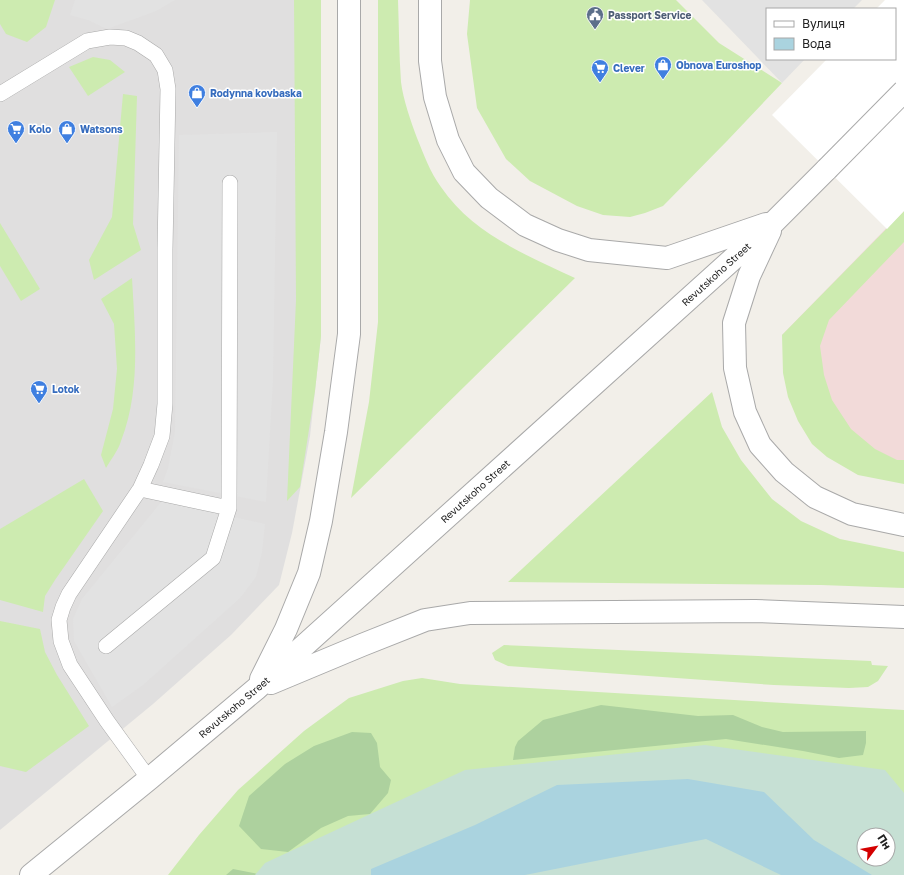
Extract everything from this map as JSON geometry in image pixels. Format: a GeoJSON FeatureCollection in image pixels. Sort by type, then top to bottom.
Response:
{"type":"FeatureCollection","features":[{"type":"Feature","properties":{"kind":"street"},"geometry":{"type":"LineString","coordinates":[[256,689],[286,629],[309,573],[321,521],[336,432],[349,334],[349,0]]}},
{"type":"Feature","properties":{"kind":"street"},"geometry":{"type":"LineString","coordinates":[[430,0],[430,61],[435,97],[448,140],[464,172],[489,198],[524,225],[558,240],[589,250],[668,258],[775,221]]}},
{"type":"Feature","properties":{"kind":"street","name":"Revutskoho Street"},"geometry":{"type":"LineString","coordinates":[[31,875],[256,689],[775,221],[904,91]]}},
{"type":"Feature","properties":{"kind":"street"},"geometry":{"type":"LineString","coordinates":[[775,221],[749,276],[734,323],[735,368],[745,412],[760,445],[784,472],[815,498],[852,514],[904,525]]}},
{"type":"Feature","properties":{"kind":"street"},"geometry":{"type":"LineString","coordinates":[[256,689],[362,644],[426,620],[470,613],[754,611],[904,617]]}},
{"type":"Feature","properties":{"kind":"lane"},"geometry":{"type":"LineString","coordinates":[[0,94],[87,41],[110,37],[126,38],[138,43],[156,55],[165,70],[168,90],[165,248],[165,404],[162,436],[140,489],[69,594],[59,620],[61,641],[70,665],[107,722],[149,779]]}},
{"type":"Feature","properties":{"kind":"lane"},"geometry":{"type":"LineString","coordinates":[[106,646],[213,558],[229,508],[230,183]]}},
{"type":"Feature","properties":{"kind":"lane"},"geometry":{"type":"LineString","coordinates":[[140,489],[229,508]]}},
{"type":"Feature","properties":{"kind":"shaded area"},"geometry":{"type":"Polygon","coordinates":[[[0,0],[321,0],[321,336],[310,436],[292,533],[279,585],[231,635],[153,704],[0,830],[0,0]]]}},
{"type":"Feature","properties":{"kind":"shaded area"},"geometry":{"type":"Polygon","coordinates":[[[75,0],[175,0],[156,11],[107,29],[88,20],[70,15],[75,0]]]}},
{"type":"Feature","properties":{"kind":"shaded area"},"geometry":{"type":"Polygon","coordinates":[[[702,0],[862,0],[854,8],[766,8],[766,60],[804,60],[782,83],[702,0]]]}},
{"type":"Feature","properties":{"kind":"shaded area"},"geometry":{"type":"Polygon","coordinates":[[[277,132],[273,380],[266,502],[163,482],[168,468],[175,432],[179,135],[277,132]]]}},
{"type":"Feature","properties":{"kind":"shaded area"},"geometry":{"type":"Polygon","coordinates":[[[904,210],[904,475],[877,470],[782,335],[904,210]]]}},
{"type":"Feature","properties":{"kind":"shaded area"},"geometry":{"type":"Polygon","coordinates":[[[162,501],[265,524],[262,552],[256,577],[240,598],[143,685],[112,707],[74,641],[73,619],[82,599],[162,501]]]}},
{"type":"Feature","properties":{"kind":"green space"},"geometry":{"type":"Polygon","coordinates":[[[0,0],[55,0],[46,27],[27,42],[6,34],[0,24],[0,0]]]}},
{"type":"Feature","properties":{"kind":"green space"},"geometry":{"type":"Polygon","coordinates":[[[294,0],[321,0],[321,336],[315,391],[300,487],[287,501],[296,300],[294,0]]]}},
{"type":"Feature","properties":{"kind":"green space"},"geometry":{"type":"Polygon","coordinates":[[[378,0],[398,0],[400,72],[404,96],[412,125],[422,151],[430,169],[441,187],[469,218],[502,242],[575,278],[351,498],[369,402],[378,322],[378,0]]]}},
{"type":"Feature","properties":{"kind":"green space"},"geometry":{"type":"Polygon","coordinates":[[[470,0],[676,0],[719,43],[782,83],[663,206],[630,217],[603,215],[577,206],[530,181],[506,159],[477,108],[467,34],[470,0]]]}},
{"type":"Feature","properties":{"kind":"green space"},"geometry":{"type":"Polygon","coordinates":[[[93,57],[110,60],[125,72],[88,96],[69,67],[93,57]]]}},
{"type":"Feature","properties":{"kind":"green space"},"geometry":{"type":"Polygon","coordinates":[[[123,94],[137,96],[133,224],[141,250],[94,280],[89,260],[112,217],[123,94]]]}},
{"type":"Feature","properties":{"kind":"green space"},"geometry":{"type":"Polygon","coordinates":[[[904,211],[904,242],[829,320],[820,346],[824,375],[832,400],[851,429],[875,449],[897,460],[904,460],[904,484],[858,475],[827,457],[812,444],[798,421],[788,397],[783,373],[782,335],[904,211]]]}},
{"type":"Feature","properties":{"kind":"green space"},"geometry":{"type":"Polygon","coordinates":[[[0,223],[40,289],[21,301],[0,266],[0,223]]]}},
{"type":"Feature","properties":{"kind":"green space"},"geometry":{"type":"Polygon","coordinates":[[[132,278],[135,361],[132,402],[120,445],[106,468],[101,455],[113,409],[117,369],[114,324],[101,299],[132,278]]]}},
{"type":"Feature","properties":{"kind":"green space"},"geometry":{"type":"Polygon","coordinates":[[[712,392],[722,427],[741,460],[772,499],[801,521],[840,539],[904,552],[904,588],[821,585],[508,582],[712,392]]]}},
{"type":"Feature","properties":{"kind":"green space"},"geometry":{"type":"Polygon","coordinates":[[[84,479],[103,511],[45,596],[43,612],[0,600],[0,529],[84,479]]]}},
{"type":"Feature","properties":{"kind":"green space"},"geometry":{"type":"Polygon","coordinates":[[[0,621],[40,629],[45,652],[57,675],[89,726],[26,772],[0,766],[0,621]]]}},
{"type":"Feature","properties":{"kind":"green space"},"geometry":{"type":"Polygon","coordinates":[[[504,645],[871,661],[872,665],[888,666],[878,681],[868,687],[849,688],[774,685],[508,666],[495,660],[492,653],[504,645]]]}},
{"type":"Feature","properties":{"kind":"green space"},"geometry":{"type":"Polygon","coordinates":[[[422,678],[460,684],[904,710],[904,875],[168,875],[199,835],[238,790],[304,731],[349,698],[403,681],[422,678]]]}},
{"type":"Feature","properties":{"kind":"green space"},"geometry":{"type":"Polygon","coordinates":[[[601,705],[698,716],[733,715],[762,727],[783,732],[866,731],[866,743],[863,755],[839,758],[726,739],[513,760],[515,747],[518,741],[543,720],[601,705]]]}},
{"type":"Feature","properties":{"kind":"green space"},"geometry":{"type":"Polygon","coordinates":[[[352,732],[371,733],[377,743],[380,767],[391,780],[388,793],[370,814],[348,816],[321,828],[288,852],[261,849],[239,826],[249,796],[285,764],[314,746],[352,732]]]}},
{"type":"Feature","properties":{"kind":"green space"},"geometry":{"type":"Polygon","coordinates":[[[705,745],[885,770],[904,793],[904,875],[255,875],[265,863],[465,770],[705,745]]]}},
{"type":"Feature","properties":{"kind":"green space"},"geometry":{"type":"Polygon","coordinates":[[[233,869],[263,875],[226,875],[233,869]]]}},
{"type":"Feature","properties":{"kind":"water"},"geometry":{"type":"Polygon","coordinates":[[[688,779],[764,792],[814,840],[856,865],[856,867],[859,867],[872,875],[781,875],[706,839],[525,875],[371,875],[371,869],[475,825],[557,785],[688,779]]]}},
{"type":"Feature","properties":{"kind":"pier"},"geometry":{"type":"Polygon","coordinates":[[[885,0],[904,0],[904,211],[887,229],[772,115],[826,60],[896,60],[896,8],[877,8],[885,0]]]}},
{"type":"Feature","properties":{"kind":"place","name":"Passport Service"},"geometry":{"type":"Point","coordinates":[595,30]}},
{"type":"Feature","properties":{"kind":"place","name":"Obnova Euroshop"},"geometry":{"type":"Point","coordinates":[663,80]}},
{"type":"Feature","properties":{"kind":"place","name":"Clever"},"geometry":{"type":"Point","coordinates":[600,83]}},
{"type":"Feature","properties":{"kind":"place","name":"Rodynna kovbaska"},"geometry":{"type":"Point","coordinates":[197,108]}},
{"type":"Feature","properties":{"kind":"place","name":"Kolo"},"geometry":{"type":"Point","coordinates":[16,144]}},
{"type":"Feature","properties":{"kind":"place","name":"Watsons"},"geometry":{"type":"Point","coordinates":[67,144]}},
{"type":"Feature","properties":{"kind":"place","name":"Lotok"},"geometry":{"type":"Point","coordinates":[39,404]}}]}
